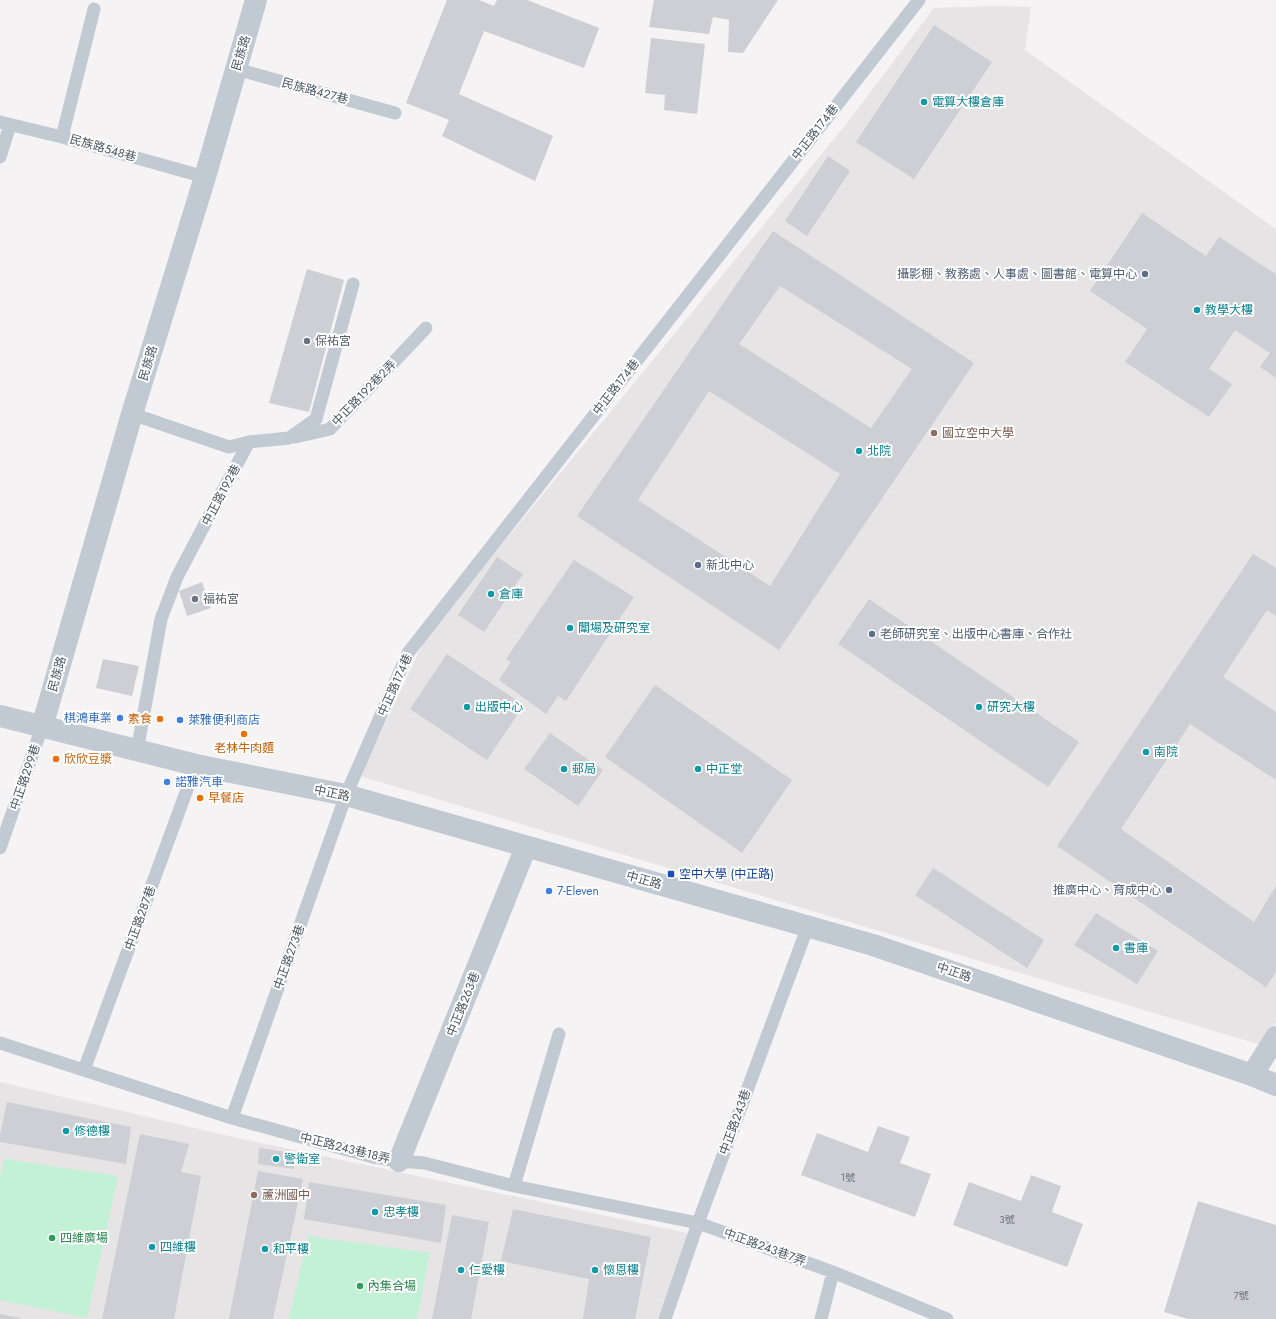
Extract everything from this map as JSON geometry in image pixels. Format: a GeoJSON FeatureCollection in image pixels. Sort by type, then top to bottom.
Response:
{"type":"FeatureCollection","features":[{"type":"Feature","properties":{"kind":"street","name":"民族路"},"geometry":{"type":"LineString","coordinates":[[42,727],[132,414],[205,177],[256,0]]}},
{"type":"Feature","properties":{"kind":"street","name":"中正路"},"geometry":{"type":"LineString","coordinates":[[0,716],[196,765],[346,795],[808,926],[873,945],[1252,1075],[1276,1085]]}},
{"type":"Feature","properties":{"kind":"street","name":"中正路263巷"},"geometry":{"type":"LineString","coordinates":[[399,1161],[526,846]]}},
{"type":"Feature","properties":{"kind":"street"},"geometry":{"type":"LineString","coordinates":[[1252,1075],[1276,1037]]}},
{"type":"Feature","properties":{"kind":"lane","name":"中正路174巷"},"geometry":{"type":"LineString","coordinates":[[346,795],[408,654],[919,0]]}},
{"type":"Feature","properties":{"kind":"lane"},"geometry":{"type":"LineString","coordinates":[[62,137],[94,9]]}},
{"type":"Feature","properties":{"kind":"lane","name":"民族路427巷"},"geometry":{"type":"LineString","coordinates":[[236,69],[395,113]]}},
{"type":"Feature","properties":{"kind":"lane"},"geometry":{"type":"LineString","coordinates":[[0,158],[5,124]]}},
{"type":"Feature","properties":{"kind":"lane","name":"民族路548巷"},"geometry":{"type":"LineString","coordinates":[[5,124],[62,137],[205,177]]}},
{"type":"Feature","properties":{"kind":"lane"},"geometry":{"type":"LineString","coordinates":[[132,414],[229,446],[249,442],[289,438],[316,419],[353,284]]}},
{"type":"Feature","properties":{"kind":"lane","name":"中正路192巷2弄"},"geometry":{"type":"LineString","coordinates":[[289,438],[330,429],[426,328]]}},
{"type":"Feature","properties":{"kind":"lane","name":"中正路192巷"},"geometry":{"type":"LineString","coordinates":[[137,751],[161,619],[177,577],[249,442]]}},
{"type":"Feature","properties":{"kind":"lane","name":"中正路299巷"},"geometry":{"type":"LineString","coordinates":[[0,848],[42,727]]}},
{"type":"Feature","properties":{"kind":"lane","name":"中正路287巷"},"geometry":{"type":"LineString","coordinates":[[84,1070],[196,765]]}},
{"type":"Feature","properties":{"kind":"lane","name":"中正路273巷"},"geometry":{"type":"LineString","coordinates":[[232,1118],[346,795]]}},
{"type":"Feature","properties":{"kind":"lane","name":"中正路243巷"},"geometry":{"type":"LineString","coordinates":[[665,1319],[698,1223],[808,926]]}},
{"type":"Feature","properties":{"kind":"lane"},"geometry":{"type":"LineString","coordinates":[[514,1186],[559,1034]]}},
{"type":"Feature","properties":{"kind":"lane","name":"中正路243巷18弄"},"geometry":{"type":"LineString","coordinates":[[0,1043],[232,1118],[373,1157],[424,1163],[514,1186],[698,1223]]}},
{"type":"Feature","properties":{"kind":"lane","name":"中正路243巷7弄"},"geometry":{"type":"LineString","coordinates":[[698,1223],[832,1272],[947,1319]]}},
{"type":"Feature","properties":{"kind":"lane"},"geometry":{"type":"LineString","coordinates":[[821,1319],[832,1272]]}},
{"type":"Feature","properties":{"kind":"shaded area","name":"國立空中大學"},"geometry":{"type":"Polygon","coordinates":[[[996,6],[1031,7],[1025,50],[1276,229],[1276,1022],[1261,1045],[360,776],[426,637],[847,123],[934,8],[996,6]]]}},
{"type":"Feature","properties":{"kind":"shaded area","name":"蘆洲國中"},"geometry":{"type":"Polygon","coordinates":[[[0,1082],[233,1137],[692,1234],[658,1319],[0,1319],[0,1082]]]}},
{"type":"Feature","properties":{"kind":"green space","name":"四維廣場"},"geometry":{"type":"Polygon","coordinates":[[[4,1159],[118,1176],[87,1318],[0,1300],[0,1177],[4,1159]]]}},
{"type":"Feature","properties":{"kind":"green space","name":"內集合場"},"geometry":{"type":"Polygon","coordinates":[[[308,1236],[430,1253],[417,1319],[289,1319],[308,1236]]]}},
{"type":"Feature","properties":{"kind":"building"},"geometry":{"type":"Polygon","coordinates":[[[447,0],[479,0],[494,6],[497,0],[527,0],[599,28],[584,68],[484,31],[459,94],[553,136],[535,181],[442,136],[449,120],[406,103],[447,0]]]}},
{"type":"Feature","properties":{"kind":"building"},"geometry":{"type":"Polygon","coordinates":[[[654,0],[778,0],[743,53],[728,52],[729,20],[713,17],[709,34],[649,27],[654,0]]]}},
{"type":"Feature","properties":{"kind":"building","name":"電算大樓倉庫"},"geometry":{"type":"Polygon","coordinates":[[[934,25],[992,62],[914,179],[856,142],[934,25]]]}},
{"type":"Feature","properties":{"kind":"building"},"geometry":{"type":"Polygon","coordinates":[[[651,38],[705,44],[697,114],[664,110],[665,95],[645,93],[651,38]]]}},
{"type":"Feature","properties":{"kind":"building"},"geometry":{"type":"Polygon","coordinates":[[[828,156],[850,171],[807,236],[785,221],[828,156]]]}},
{"type":"Feature","properties":{"kind":"building","name":"教學大樓"},"geometry":{"type":"Polygon","coordinates":[[[1142,213],[1206,256],[1219,237],[1276,274],[1276,378],[1260,367],[1270,353],[1235,330],[1209,369],[1232,384],[1209,417],[1125,362],[1147,329],[1090,291],[1142,213]]]}},
{"type":"Feature","properties":{"kind":"building","name":"北院"},"geometry":{"type":"Polygon","coordinates":[[[773,231],[974,363],[779,650],[577,516],[773,231]],[[780,286],[739,344],[871,428],[912,369],[780,286]],[[709,391],[638,500],[770,586],[840,474],[709,391]]]}},
{"type":"Feature","properties":{"kind":"building","name":"保祐宮"},"geometry":{"type":"Polygon","coordinates":[[[307,269],[344,280],[309,412],[269,403],[307,269]]]}},
{"type":"Feature","properties":{"kind":"building","name":"南院"},"geometry":{"type":"Polygon","coordinates":[[[1253,554],[1276,568],[1276,616],[1267,610],[1223,677],[1276,712],[1276,780],[1190,724],[1121,829],[1254,922],[1276,886],[1276,972],[1266,987],[1057,846],[1253,554]]]}},
{"type":"Feature","properties":{"kind":"building","name":"倉庫"},"geometry":{"type":"Polygon","coordinates":[[[497,557],[523,574],[484,632],[458,615],[497,557]]]}},
{"type":"Feature","properties":{"kind":"building","name":"闈場及研究室"},"geometry":{"type":"Polygon","coordinates":[[[574,560],[634,597],[566,701],[558,696],[546,714],[499,680],[511,662],[506,659],[574,560]]]}},
{"type":"Feature","properties":{"kind":"building","name":"福祐宮"},"geometry":{"type":"Polygon","coordinates":[[[202,582],[211,608],[187,616],[179,591],[202,582]]]}},
{"type":"Feature","properties":{"kind":"building","name":"研究大樓"},"geometry":{"type":"Polygon","coordinates":[[[869,599],[1079,742],[1048,787],[838,644],[869,599]]]}},
{"type":"Feature","properties":{"kind":"building","name":"出版中心"},"geometry":{"type":"Polygon","coordinates":[[[447,654],[524,705],[487,760],[410,709],[447,654]]]}},
{"type":"Feature","properties":{"kind":"building"},"geometry":{"type":"Polygon","coordinates":[[[103,659],[139,666],[132,696],[96,688],[103,659]]]}},
{"type":"Feature","properties":{"kind":"building","name":"中正堂"},"geometry":{"type":"Polygon","coordinates":[[[655,685],[792,780],[742,853],[605,757],[655,685]]]}},
{"type":"Feature","properties":{"kind":"building","name":"郵局"},"geometry":{"type":"Polygon","coordinates":[[[550,733],[603,770],[578,806],[524,769],[550,733]]]}},
{"type":"Feature","properties":{"kind":"building"},"geometry":{"type":"Polygon","coordinates":[[[933,868],[1044,940],[1027,968],[915,895],[933,868]]]}},
{"type":"Feature","properties":{"kind":"building","name":"書庫"},"geometry":{"type":"Polygon","coordinates":[[[1096,913],[1158,951],[1137,984],[1074,945],[1096,913]]]}},
{"type":"Feature","properties":{"kind":"building","name":"修德樓"},"geometry":{"type":"Polygon","coordinates":[[[7,1102],[131,1127],[126,1164],[0,1142],[0,1135],[7,1102]]]}},
{"type":"Feature","properties":{"kind":"building"},"geometry":{"type":"Polygon","coordinates":[[[878,1126],[910,1137],[900,1163],[931,1174],[915,1217],[801,1175],[817,1133],[868,1152],[878,1126]]]}},
{"type":"Feature","properties":{"kind":"building","name":"四維樓"},"geometry":{"type":"Polygon","coordinates":[[[140,1134],[189,1144],[181,1172],[201,1176],[174,1319],[102,1319],[140,1134]]]}},
{"type":"Feature","properties":{"kind":"building","name":"警衛室"},"geometry":{"type":"Polygon","coordinates":[[[259,1148],[294,1153],[294,1169],[258,1164],[259,1148]]]}},
{"type":"Feature","properties":{"kind":"building","name":"和平樓"},"geometry":{"type":"Polygon","coordinates":[[[258,1171],[303,1179],[273,1319],[229,1319],[258,1171]]]}},
{"type":"Feature","properties":{"kind":"building"},"geometry":{"type":"Polygon","coordinates":[[[1031,1175],[1061,1186],[1052,1212],[1083,1224],[1067,1267],[953,1225],[969,1182],[1021,1201],[1031,1175]]]}},
{"type":"Feature","properties":{"kind":"building","name":"忠孝樓"},"geometry":{"type":"Polygon","coordinates":[[[309,1182],[446,1205],[441,1243],[304,1219],[309,1182]]]}},
{"type":"Feature","properties":{"kind":"building"},"geometry":{"type":"Polygon","coordinates":[[[1198,1201],[1276,1225],[1276,1319],[1188,1319],[1164,1312],[1198,1201]]]}},
{"type":"Feature","properties":{"kind":"building","name":"懷恩樓"},"geometry":{"type":"Polygon","coordinates":[[[513,1209],[651,1237],[635,1319],[583,1319],[589,1279],[501,1261],[513,1209]]]}},
{"type":"Feature","properties":{"kind":"building","name":"仁愛樓"},"geometry":{"type":"Polygon","coordinates":[[[452,1215],[489,1222],[471,1319],[432,1319],[452,1215]]]}},
{"type":"Feature","properties":{"kind":"building"},"geometry":{"type":"Polygon","coordinates":[[[0,1314],[20,1318],[20,1319],[0,1319],[0,1314]]]}},
{"type":"Feature","properties":{"kind":"place","name":"電算大樓倉庫"},"geometry":{"type":"Point","coordinates":[924,102]}},
{"type":"Feature","properties":{"kind":"place","name":"攝影棚、教務處、人事處、圖書館、電算中心"},"geometry":{"type":"Point","coordinates":[1145,274]}},
{"type":"Feature","properties":{"kind":"place","name":"教學大樓"},"geometry":{"type":"Point","coordinates":[1197,310]}},
{"type":"Feature","properties":{"kind":"place","name":"保祐宮"},"geometry":{"type":"Point","coordinates":[307,341]}},
{"type":"Feature","properties":{"kind":"place","name":"國立空中大學"},"geometry":{"type":"Point","coordinates":[934,433]}},
{"type":"Feature","properties":{"kind":"place","name":"北院"},"geometry":{"type":"Point","coordinates":[859,451]}},
{"type":"Feature","properties":{"kind":"place","name":"新北中心"},"geometry":{"type":"Point","coordinates":[698,565]}},
{"type":"Feature","properties":{"kind":"place","name":"倉庫"},"geometry":{"type":"Point","coordinates":[491,594]}},
{"type":"Feature","properties":{"kind":"place","name":"福祐宮"},"geometry":{"type":"Point","coordinates":[195,599]}},
{"type":"Feature","properties":{"kind":"place","name":"闈場及研究室"},"geometry":{"type":"Point","coordinates":[570,628]}},
{"type":"Feature","properties":{"kind":"place","name":"老師研究室、出版中心書庫、合作社"},"geometry":{"type":"Point","coordinates":[872,634]}},
{"type":"Feature","properties":{"kind":"place","name":"出版中心"},"geometry":{"type":"Point","coordinates":[467,707]}},
{"type":"Feature","properties":{"kind":"place","name":"研究大樓"},"geometry":{"type":"Point","coordinates":[979,707]}},
{"type":"Feature","properties":{"kind":"place","name":"棋鴻車業"},"geometry":{"type":"Point","coordinates":[120,718]}},
{"type":"Feature","properties":{"kind":"place","name":"素食"},"geometry":{"type":"Point","coordinates":[160,719]}},
{"type":"Feature","properties":{"kind":"place","name":"萊雅便利商店"},"geometry":{"type":"Point","coordinates":[180,720]}},
{"type":"Feature","properties":{"kind":"place","name":"老林牛肉麵"},"geometry":{"type":"Point","coordinates":[244,734]}},
{"type":"Feature","properties":{"kind":"place","name":"南院"},"geometry":{"type":"Point","coordinates":[1146,752]}},
{"type":"Feature","properties":{"kind":"place","name":"欣欣豆漿"},"geometry":{"type":"Point","coordinates":[56,759]}},
{"type":"Feature","properties":{"kind":"place","name":"郵局"},"geometry":{"type":"Point","coordinates":[564,769]}},
{"type":"Feature","properties":{"kind":"place","name":"中正堂"},"geometry":{"type":"Point","coordinates":[698,769]}},
{"type":"Feature","properties":{"kind":"place","name":"諾雅汽車"},"geometry":{"type":"Point","coordinates":[167,782]}},
{"type":"Feature","properties":{"kind":"place","name":"早餐店"},"geometry":{"type":"Point","coordinates":[200,798]}},
{"type":"Feature","properties":{"kind":"place","name":"空中大學 (中正路)"},"geometry":{"type":"Point","coordinates":[671,874]}},
{"type":"Feature","properties":{"kind":"place","name":"推廣中心、育成中心"},"geometry":{"type":"Point","coordinates":[1169,890]}},
{"type":"Feature","properties":{"kind":"place","name":"7-Eleven"},"geometry":{"type":"Point","coordinates":[549,891]}},
{"type":"Feature","properties":{"kind":"place","name":"書庫"},"geometry":{"type":"Point","coordinates":[1116,948]}},
{"type":"Feature","properties":{"kind":"place","name":"修德樓"},"geometry":{"type":"Point","coordinates":[66,1131]}},
{"type":"Feature","properties":{"kind":"place","name":"警衛室"},"geometry":{"type":"Point","coordinates":[276,1159]}},
{"type":"Feature","properties":{"kind":"place","name":"蘆洲國中"},"geometry":{"type":"Point","coordinates":[254,1195]}},
{"type":"Feature","properties":{"kind":"place","name":"忠孝樓"},"geometry":{"type":"Point","coordinates":[375,1212]}},
{"type":"Feature","properties":{"kind":"place","name":"四維廣場"},"geometry":{"type":"Point","coordinates":[52,1238]}},
{"type":"Feature","properties":{"kind":"place","name":"四維樓"},"geometry":{"type":"Point","coordinates":[152,1247]}},
{"type":"Feature","properties":{"kind":"place","name":"和平樓"},"geometry":{"type":"Point","coordinates":[265,1249]}},
{"type":"Feature","properties":{"kind":"place","name":"仁愛樓"},"geometry":{"type":"Point","coordinates":[461,1270]}},
{"type":"Feature","properties":{"kind":"place","name":"懷恩樓"},"geometry":{"type":"Point","coordinates":[595,1270]}},
{"type":"Feature","properties":{"kind":"place","name":"內集合場"},"geometry":{"type":"Point","coordinates":[360,1286]}}]}
